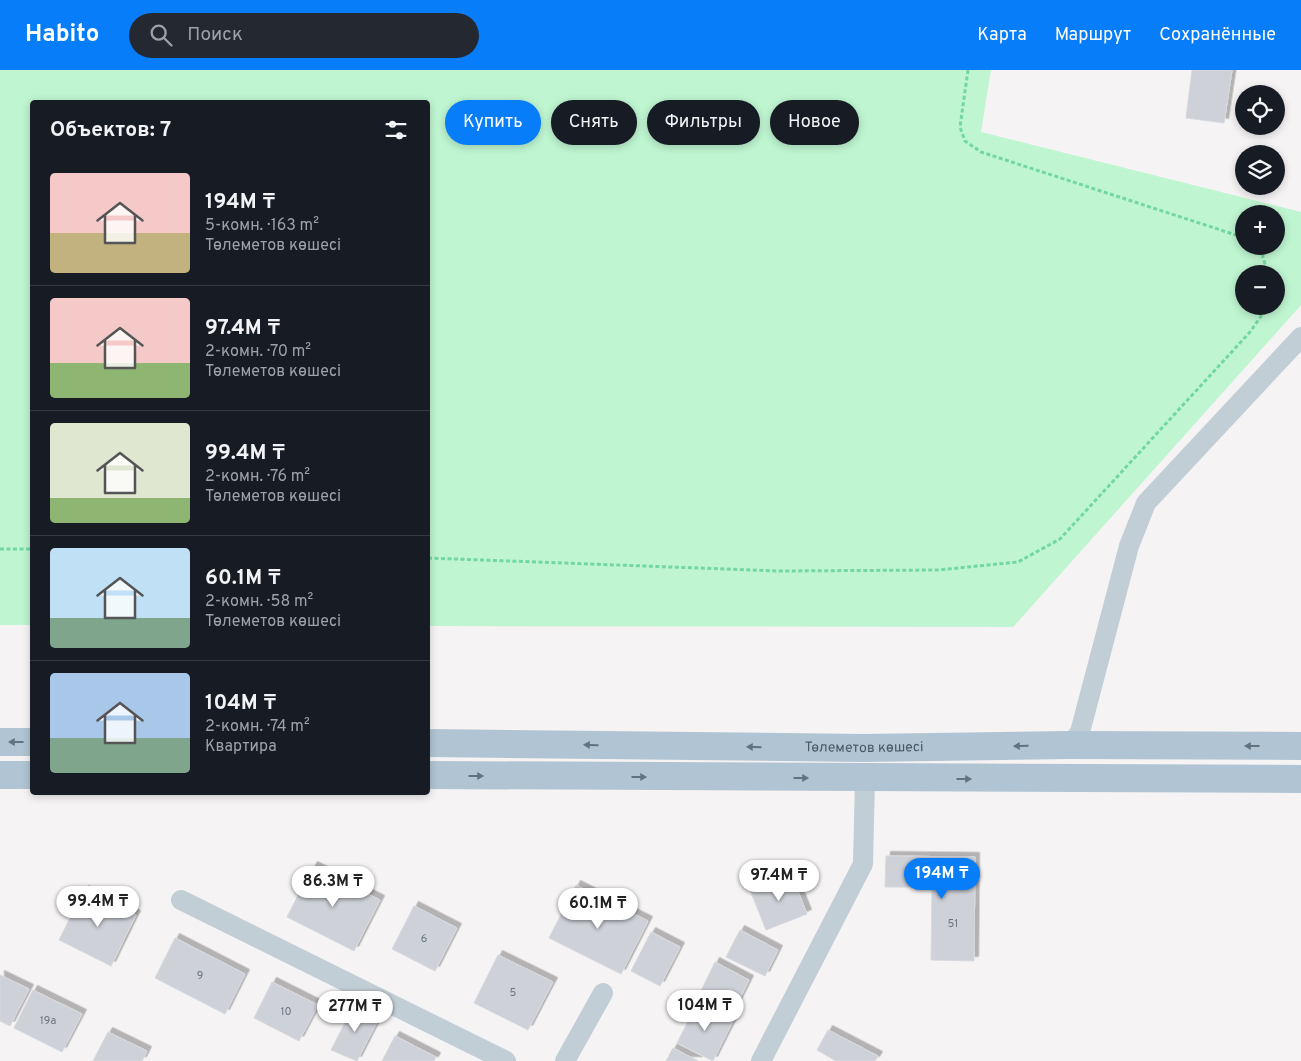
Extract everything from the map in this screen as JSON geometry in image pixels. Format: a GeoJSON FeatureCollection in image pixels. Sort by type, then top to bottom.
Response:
{"type":"FeatureCollection","features":[{"type":"Feature","properties":{"kind":"main road"},"geometry":{"type":"LineString","coordinates":[[0,742],[30,742]]}},
{"type":"Feature","properties":{"kind":"main road","name":"Төлеметов көшесі"},"geometry":{"type":"LineString","coordinates":[[430,743],[864,748],[1070,745],[1301,746]]}},
{"type":"Feature","properties":{"kind":"main road"},"geometry":{"type":"LineString","coordinates":[[0,775],[30,775]]}},
{"type":"Feature","properties":{"kind":"main road"},"geometry":{"type":"LineString","coordinates":[[430,775],[1301,779]]}},
{"type":"Feature","properties":{"kind":"street"},"geometry":{"type":"LineString","coordinates":[[1070,745],[1080,732],[1129,546],[1146,503],[1301,337]]}},
{"type":"Feature","properties":{"kind":"street"},"geometry":{"type":"LineString","coordinates":[[760,1061],[862,864],[865,778]]}},
{"type":"Feature","properties":{"kind":"street"},"geometry":{"type":"LineString","coordinates":[[181,900],[506,1061]]}},
{"type":"Feature","properties":{"kind":"street"},"geometry":{"type":"LineString","coordinates":[[565,1061],[603,993]]}},
{"type":"Feature","properties":{"kind":"path"},"geometry":{"type":"LineString","coordinates":[[968,70],[960,127],[965,141],[981,152],[1235,235]]}},
{"type":"Feature","properties":{"kind":"path"},"geometry":{"type":"LineString","coordinates":[[430,558],[779,572],[938,570],[1018,562],[1060,539],[1250,332],[1262,315]]}},
{"type":"Feature","properties":{"kind":"path"},"geometry":{"type":"LineString","coordinates":[[0,549],[30,550]]}},
{"type":"Feature","properties":{"kind":"green space"},"geometry":{"type":"Polygon","coordinates":[[[0,70],[991,70],[981,132],[1273,205],[1235,205],[1235,255],[1285,255],[1285,208],[1301,212],[1301,305],[1013,627],[430,626],[430,100],[30,100],[30,625],[0,625],[0,70]]]}},
{"type":"Feature","properties":{"kind":"building"},"geometry":{"type":"Polygon","coordinates":[[[1192,70],[1232,70],[1224,123],[1186,118],[1192,70]]]}},
{"type":"Feature","properties":{"kind":"building"},"geometry":{"type":"Polygon","coordinates":[[[886,856],[975,857],[974,961],[931,960],[932,887],[885,887],[886,856]]]}},
{"type":"Feature","properties":{"kind":"building"},"geometry":{"type":"Polygon","coordinates":[[[313,866],[380,900],[354,951],[287,917],[313,866]]]}},
{"type":"Feature","properties":{"kind":"building"},"geometry":{"type":"Polygon","coordinates":[[[791,874],[807,914],[766,930],[750,890],[791,874]]]}},
{"type":"Feature","properties":{"kind":"building"},"geometry":{"type":"Polygon","coordinates":[[[576,885],[648,921],[621,974],[549,938],[576,885]]]}},
{"type":"Feature","properties":{"kind":"building"},"geometry":{"type":"Polygon","coordinates":[[[84,890],[136,915],[111,966],[59,940],[84,890]]]}},
{"type":"Feature","properties":{"kind":"building"},"geometry":{"type":"Polygon","coordinates":[[[414,906],[457,928],[435,971],[392,949],[414,906]]]}},
{"type":"Feature","properties":{"kind":"building"},"geometry":{"type":"Polygon","coordinates":[[[740,930],[778,950],[765,976],[726,957],[740,930]]]}},
{"type":"Feature","properties":{"kind":"building"},"geometry":{"type":"Polygon","coordinates":[[[651,932],[680,947],[660,986],[631,971],[651,932]]]}},
{"type":"Feature","properties":{"kind":"building"},"geometry":{"type":"Polygon","coordinates":[[[175,938],[245,974],[225,1014],[155,978],[175,938]]]}},
{"type":"Feature","properties":{"kind":"building"},"geometry":{"type":"Polygon","coordinates":[[[498,955],[553,982],[528,1030],[474,1003],[498,955]]]}},
{"type":"Feature","properties":{"kind":"building"},"geometry":{"type":"Polygon","coordinates":[[[715,962],[749,980],[733,1012],[699,995],[715,962]]]}},
{"type":"Feature","properties":{"kind":"building"},"geometry":{"type":"Polygon","coordinates":[[[0,975],[29,989],[10,1026],[0,1021],[0,975]]]}},
{"type":"Feature","properties":{"kind":"building"},"geometry":{"type":"Polygon","coordinates":[[[272,982],[318,1005],[299,1041],[254,1018],[272,982]]]}},
{"type":"Feature","properties":{"kind":"building"},"geometry":{"type":"Polygon","coordinates":[[[33,990],[82,1014],[62,1052],[14,1028],[33,990]]]}},
{"type":"Feature","properties":{"kind":"building"},"geometry":{"type":"Polygon","coordinates":[[[697,1004],[733,1021],[713,1061],[677,1043],[697,1004]]]}},
{"type":"Feature","properties":{"kind":"building"},"geometry":{"type":"Polygon","coordinates":[[[354,1005],[379,1018],[357,1061],[331,1050],[354,1005]]]}},
{"type":"Feature","properties":{"kind":"building"},"geometry":{"type":"Polygon","coordinates":[[[828,1030],[878,1056],[875,1061],[836,1061],[817,1050],[828,1030]]]}},
{"type":"Feature","properties":{"kind":"building"},"geometry":{"type":"Polygon","coordinates":[[[108,1032],[147,1051],[142,1061],[93,1061],[108,1032]]]}},
{"type":"Feature","properties":{"kind":"building"},"geometry":{"type":"Polygon","coordinates":[[[395,1036],[436,1057],[434,1061],[382,1061],[395,1036]]]}},
{"type":"Feature","properties":{"kind":"building"},"geometry":{"type":"Polygon","coordinates":[[[673,1048],[698,1061],[666,1061],[673,1048]]]}}]}
